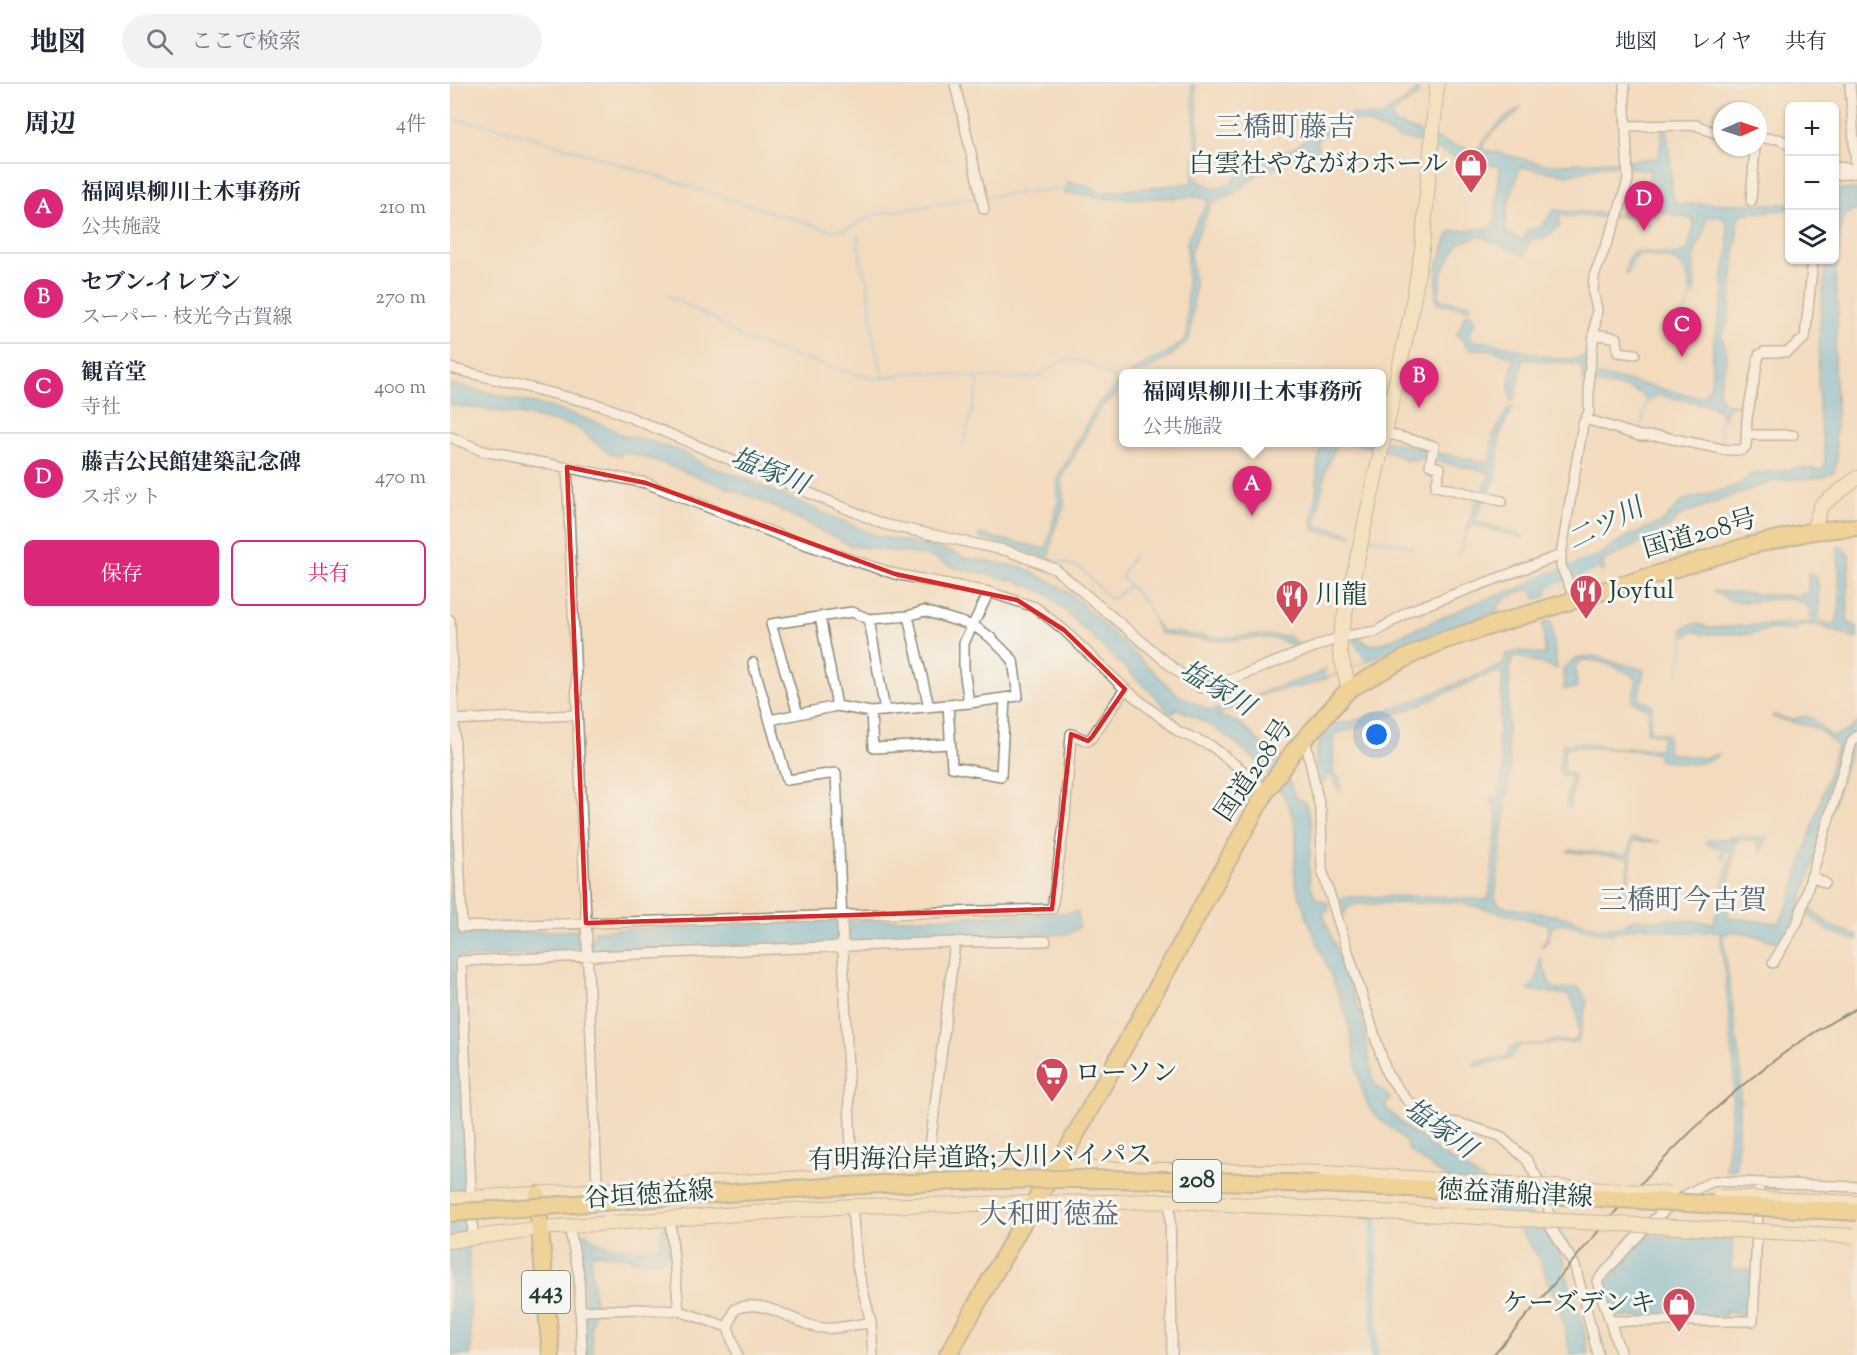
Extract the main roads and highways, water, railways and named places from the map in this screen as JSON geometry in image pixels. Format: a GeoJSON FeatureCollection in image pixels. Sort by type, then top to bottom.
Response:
{"type":"FeatureCollection","features":[{"type":"Feature","properties":{"kind":"highway","name":"国道208号"},"geometry":{"type":"LineString","coordinates":[[948,1355],[1035,1202],[1057,1168],[1265,793],[1294,751],[1349,689],[1392,664],[1445,640],[1748,546],[1813,531],[1857,527]]}},
{"type":"Feature","properties":{"kind":"highway","name":"有明海沿岸道路;大川バイパス"},"geometry":{"type":"LineString","coordinates":[[537,1201],[884,1184],[1064,1179],[1310,1185],[1857,1212]]}},
{"type":"Feature","properties":{"kind":"highway","name":"208"},"geometry":{"type":"LineString","coordinates":[[450,1213],[537,1201]]}},
{"type":"Feature","properties":{"kind":"highway","name":"443"},"geometry":{"type":"LineString","coordinates":[[537,1201],[551,1355]]}},
{"type":"Feature","properties":{"kind":"main road"},"geometry":{"type":"LineString","coordinates":[[1386,433],[1405,348],[1422,249],[1437,84]]}},
{"type":"Feature","properties":{"kind":"main road"},"geometry":{"type":"LineString","coordinates":[[1349,689],[1340,641],[1349,587],[1364,535],[1383,447]]}},
{"type":"Feature","properties":{"kind":"main road"},"geometry":{"type":"LineString","coordinates":[[1813,531],[1821,506],[1857,478]]}},
{"type":"Feature","properties":{"kind":"main road","name":"徳益蒲船津線"},"geometry":{"type":"LineString","coordinates":[[1057,1168],[1326,1173],[1700,1196],[1857,1203]]}},
{"type":"Feature","properties":{"kind":"main road","name":"谷垣徳益線"},"geometry":{"type":"LineString","coordinates":[[450,1199],[537,1201],[852,1174],[1057,1168]]}},
{"type":"Feature","properties":{"kind":"main road"},"geometry":{"type":"LineString","coordinates":[[1170,1201],[1191,1170]]}},
{"type":"Feature","properties":{"kind":"main road"},"geometry":{"type":"LineString","coordinates":[[919,1204],[927,1171]]}},
{"type":"Feature","properties":{"kind":"main road"},"geometry":{"type":"LineString","coordinates":[[852,1174],[852,1206]]}},
{"type":"Feature","properties":{"kind":"main road","name":"徳益蒲船津線"},"geometry":{"type":"LineString","coordinates":[[1035,1202],[1170,1201],[1855,1236]]}},
{"type":"Feature","properties":{"kind":"main road","name":"谷垣徳益線"},"geometry":{"type":"LineString","coordinates":[[450,1241],[541,1228],[670,1218],[852,1206],[1035,1202]]}},
{"type":"Feature","properties":{"kind":"water"},"geometry":{"type":"Polygon","coordinates":[[[1191,84],[1195,84],[1200,146],[1197,176],[1201,183],[1216,189],[1231,182],[1255,163],[1296,147],[1331,120],[1352,114],[1381,117],[1415,93],[1418,84],[1418,95],[1393,113],[1391,117],[1395,123],[1456,146],[1476,150],[1502,120],[1520,108],[1513,117],[1489,136],[1482,149],[1547,165],[1659,158],[1662,130],[1667,129],[1673,198],[1676,204],[1785,204],[1785,209],[1739,214],[1729,313],[1726,328],[1721,334],[1727,357],[1719,393],[1727,403],[1746,405],[1729,406],[1723,420],[1718,409],[1713,406],[1657,395],[1648,402],[1644,396],[1631,389],[1592,383],[1592,376],[1604,376],[1699,397],[1704,395],[1711,386],[1713,346],[1724,294],[1723,275],[1729,252],[1727,224],[1722,217],[1707,217],[1706,219],[1704,233],[1694,257],[1695,292],[1693,295],[1689,289],[1685,270],[1675,261],[1640,254],[1632,262],[1628,274],[1625,274],[1628,258],[1635,251],[1677,255],[1688,250],[1694,224],[1692,219],[1658,211],[1658,188],[1650,183],[1649,170],[1630,169],[1630,165],[1601,166],[1568,175],[1520,167],[1508,205],[1505,232],[1522,241],[1529,230],[1541,227],[1554,210],[1616,214],[1614,217],[1559,216],[1560,226],[1543,239],[1532,238],[1523,255],[1480,236],[1459,243],[1442,271],[1439,297],[1441,300],[1471,304],[1470,309],[1436,303],[1437,266],[1449,235],[1453,231],[1491,228],[1495,221],[1500,169],[1497,166],[1472,164],[1420,142],[1398,138],[1368,123],[1355,120],[1344,121],[1317,140],[1319,154],[1308,148],[1274,169],[1257,174],[1234,194],[1212,203],[1190,252],[1195,285],[1190,338],[1179,350],[1162,361],[1147,369],[1136,369],[1175,348],[1187,336],[1187,240],[1209,200],[1197,197],[1109,199],[1065,194],[1068,182],[1092,187],[1101,193],[1192,183],[1197,147],[1191,84]]]}},
{"type":"Feature","properties":{"kind":"water"},"geometry":{"type":"Polygon","coordinates":[[[1857,189],[1857,210],[1845,215],[1839,247],[1839,210],[1839,190],[1857,189]]]}},
{"type":"Feature","properties":{"kind":"water"},"geometry":{"type":"Polygon","coordinates":[[[1655,204],[1655,216],[1620,217],[1623,207],[1655,204]]]}},
{"type":"Feature","properties":{"kind":"water"},"geometry":{"type":"Polygon","coordinates":[[[1826,264],[1837,264],[1835,280],[1838,308],[1834,368],[1837,458],[1834,472],[1824,477],[1773,481],[1683,514],[1677,518],[1675,523],[1658,534],[1603,561],[1604,571],[1600,571],[1599,566],[1574,574],[1573,572],[1626,537],[1664,521],[1682,501],[1736,486],[1753,474],[1803,468],[1823,470],[1825,459],[1819,417],[1818,373],[1826,264]]]}},
{"type":"Feature","properties":{"kind":"water"},"geometry":{"type":"Polygon","coordinates":[[[1466,313],[1474,316],[1469,335],[1473,341],[1501,345],[1543,356],[1571,359],[1585,357],[1590,344],[1587,381],[1583,382],[1581,365],[1523,359],[1515,398],[1511,401],[1509,386],[1514,357],[1492,350],[1469,349],[1457,334],[1466,313]]]}},
{"type":"Feature","properties":{"kind":"water","name":"塩塚川"},"geometry":{"type":"Polygon","coordinates":[[[450,384],[549,407],[596,422],[625,436],[641,438],[685,453],[706,466],[736,475],[877,536],[953,552],[964,558],[1022,567],[1072,595],[1177,694],[1210,711],[1238,704],[1268,690],[1325,670],[1354,639],[1358,638],[1371,645],[1385,642],[1481,601],[1555,575],[1557,581],[1550,584],[1545,597],[1536,599],[1532,590],[1518,593],[1502,602],[1498,606],[1498,611],[1434,633],[1310,685],[1269,692],[1217,715],[1241,724],[1273,754],[1289,780],[1295,797],[1305,802],[1312,824],[1310,884],[1316,899],[1327,902],[1329,908],[1323,914],[1362,1017],[1373,1080],[1377,1088],[1384,1091],[1390,1099],[1384,1106],[1412,1133],[1419,1135],[1433,1149],[1522,1204],[1545,1228],[1565,1262],[1564,1268],[1582,1320],[1589,1355],[1571,1355],[1557,1296],[1552,1293],[1539,1258],[1521,1231],[1409,1151],[1401,1137],[1370,1109],[1359,1079],[1345,1012],[1296,884],[1294,821],[1276,785],[1247,752],[1193,716],[1175,708],[1174,713],[1170,714],[1160,701],[1046,593],[1016,581],[953,567],[929,556],[852,546],[760,500],[651,459],[624,452],[621,456],[610,454],[575,426],[525,415],[450,405],[450,384]]]}},
{"type":"Feature","properties":{"kind":"water"},"geometry":{"type":"Polygon","coordinates":[[[1119,385],[1119,393],[1101,407],[1062,477],[1064,506],[1054,531],[1049,558],[979,538],[979,534],[1046,549],[1058,502],[1058,476],[1098,404],[1119,385]]]}},
{"type":"Feature","properties":{"kind":"water"},"geometry":{"type":"Polygon","coordinates":[[[1509,407],[1513,408],[1500,433],[1496,479],[1475,518],[1478,522],[1523,536],[1522,538],[1475,525],[1468,530],[1459,554],[1475,504],[1490,475],[1488,472],[1422,458],[1406,461],[1394,453],[1368,447],[1386,447],[1386,441],[1486,463],[1491,460],[1493,436],[1509,407]]]}},
{"type":"Feature","properties":{"kind":"water"},"geometry":{"type":"Polygon","coordinates":[[[1321,447],[1335,447],[1325,472],[1316,523],[1318,526],[1352,533],[1351,536],[1314,531],[1313,517],[1321,447]]]}},
{"type":"Feature","properties":{"kind":"water"},"geometry":{"type":"Polygon","coordinates":[[[1841,545],[1849,556],[1847,622],[1857,627],[1857,639],[1816,625],[1802,625],[1792,631],[1771,629],[1751,634],[1703,634],[1694,631],[1685,636],[1682,631],[1694,624],[1709,628],[1811,622],[1811,610],[1795,600],[1742,602],[1733,601],[1712,591],[1799,596],[1808,592],[1808,573],[1817,576],[1820,604],[1818,619],[1825,623],[1836,624],[1840,604],[1838,546],[1841,545]]]}},
{"type":"Feature","properties":{"kind":"water"},"geometry":{"type":"Polygon","coordinates":[[[1154,621],[1162,631],[1218,638],[1255,635],[1288,636],[1302,647],[1297,650],[1289,644],[1271,638],[1220,641],[1174,636],[1159,633],[1154,621]]]}},
{"type":"Feature","properties":{"kind":"water"},"geometry":{"type":"Polygon","coordinates":[[[1551,621],[1557,669],[1518,656],[1512,659],[1510,669],[1507,738],[1510,772],[1495,897],[1498,904],[1505,907],[1570,918],[1598,928],[1620,926],[1635,919],[1714,923],[1731,852],[1727,849],[1724,859],[1720,859],[1722,848],[1706,844],[1707,840],[1739,836],[1760,838],[1768,836],[1761,853],[1756,841],[1741,839],[1736,842],[1726,900],[1729,900],[1727,918],[1779,923],[1790,901],[1837,746],[1814,728],[1772,717],[1773,715],[1792,720],[1800,717],[1812,718],[1834,736],[1849,730],[1857,722],[1857,732],[1795,920],[1781,942],[1737,932],[1723,935],[1741,1072],[1736,1169],[1726,1170],[1735,1074],[1719,931],[1681,933],[1642,926],[1609,934],[1561,923],[1552,927],[1548,941],[1540,949],[1548,934],[1547,924],[1456,902],[1357,904],[1348,907],[1344,915],[1339,899],[1347,897],[1428,896],[1485,900],[1489,897],[1498,816],[1490,796],[1499,797],[1503,768],[1498,742],[1503,674],[1497,672],[1481,677],[1412,708],[1334,735],[1333,775],[1340,778],[1340,791],[1329,774],[1326,775],[1326,781],[1320,784],[1316,757],[1323,737],[1336,723],[1350,722],[1403,705],[1500,666],[1506,654],[1521,651],[1545,655],[1543,623],[1551,621]]]}},
{"type":"Feature","properties":{"kind":"water"},"geometry":{"type":"Polygon","coordinates":[[[1594,656],[1644,670],[1640,700],[1653,705],[1649,731],[1668,734],[1667,753],[1703,758],[1720,754],[1706,762],[1691,764],[1659,760],[1658,753],[1652,752],[1567,748],[1564,751],[1563,771],[1574,775],[1570,808],[1566,807],[1571,777],[1562,775],[1559,769],[1563,744],[1585,743],[1605,747],[1660,749],[1663,736],[1647,732],[1649,709],[1632,701],[1637,680],[1619,668],[1597,661],[1583,660],[1575,666],[1577,688],[1564,689],[1563,668],[1578,658],[1594,656]]]}},
{"type":"Feature","properties":{"kind":"water"},"geometry":{"type":"Polygon","coordinates":[[[450,742],[459,934],[584,930],[585,939],[594,938],[594,931],[837,920],[838,929],[848,929],[848,921],[1078,912],[1079,927],[1068,934],[848,943],[848,935],[838,935],[838,944],[593,952],[592,944],[585,945],[585,953],[459,958],[468,1189],[450,1190],[450,742]]]}},
{"type":"Feature","properties":{"kind":"water"},"geometry":{"type":"Polygon","coordinates":[[[1632,838],[1660,842],[1633,841],[1629,882],[1622,898],[1630,861],[1628,858],[1568,852],[1570,850],[1627,855],[1632,838]]]}},
{"type":"Feature","properties":{"kind":"water"},"geometry":{"type":"Polygon","coordinates":[[[1809,908],[1833,927],[1857,935],[1857,940],[1830,932],[1806,913],[1809,908]]]}},
{"type":"Feature","properties":{"kind":"water"},"geometry":{"type":"Polygon","coordinates":[[[1540,956],[1550,985],[1558,990],[1579,987],[1587,1001],[1578,1042],[1543,1044],[1554,1040],[1570,1041],[1578,1037],[1577,1011],[1569,995],[1528,990],[1537,980],[1540,956]]]}},
{"type":"Feature","properties":{"kind":"water"},"geometry":{"type":"Polygon","coordinates":[[[1521,1045],[1509,1059],[1474,1066],[1475,1062],[1507,1056],[1509,1050],[1521,1045]]]}},
{"type":"Feature","properties":{"kind":"water"},"geometry":{"type":"Polygon","coordinates":[[[450,1205],[468,1207],[471,1355],[450,1355],[450,1205]]]}},
{"type":"Feature","properties":{"kind":"water"},"geometry":{"type":"Polygon","coordinates":[[[668,1227],[669,1254],[661,1261],[632,1260],[629,1257],[594,1253],[591,1259],[595,1307],[591,1329],[593,1355],[585,1355],[584,1274],[574,1234],[587,1233],[593,1239],[609,1246],[655,1248],[660,1245],[662,1228],[668,1227]]]}},
{"type":"Feature","properties":{"kind":"water"},"geometry":{"type":"Polygon","coordinates":[[[1647,1235],[1733,1239],[1731,1269],[1751,1269],[1750,1315],[1725,1312],[1726,1316],[1615,1317],[1609,1304],[1606,1284],[1647,1235]]]}},
{"type":"Feature","properties":{"kind":"waterway"},"geometry":{"type":"LineString","coordinates":[[450,119],[488,125],[552,143],[829,230],[845,230],[876,214],[978,198]]}},
{"type":"Feature","properties":{"kind":"waterway"},"geometry":{"type":"LineString","coordinates":[[1318,154],[1327,167]]}},
{"type":"Feature","properties":{"kind":"waterway"},"geometry":{"type":"LineString","coordinates":[[983,197],[1067,188]]}},
{"type":"Feature","properties":{"kind":"waterway"},"geometry":{"type":"LineString","coordinates":[[1647,228],[1648,213]]}},
{"type":"Feature","properties":{"kind":"waterway"},"geometry":{"type":"LineString","coordinates":[[858,236],[861,264],[868,281],[874,342],[884,379]]}},
{"type":"Feature","properties":{"kind":"waterway"},"geometry":{"type":"LineString","coordinates":[[1660,330],[1666,322],[1681,316],[1692,292]]}},
{"type":"Feature","properties":{"kind":"waterway"},"geometry":{"type":"LineString","coordinates":[[668,296],[714,319],[743,339],[875,379],[916,372],[991,378],[1033,378],[1061,361],[1073,360],[1084,361],[1119,381]]}},
{"type":"Feature","properties":{"kind":"waterway"},"geometry":{"type":"LineString","coordinates":[[963,445],[979,384],[975,377]]}},
{"type":"Feature","properties":{"kind":"waterway"},"geometry":{"type":"LineString","coordinates":[[1641,428],[1647,398]]}},
{"type":"Feature","properties":{"kind":"waterway"},"geometry":{"type":"LineString","coordinates":[[1722,420],[1720,428],[1722,440]]}},
{"type":"Feature","properties":{"kind":"waterway"},"geometry":{"type":"LineString","coordinates":[[1366,537],[1413,547]]}},
{"type":"Feature","properties":{"kind":"waterway"},"geometry":{"type":"LineString","coordinates":[[1133,556],[1121,577],[1146,604],[1154,621]]}},
{"type":"Feature","properties":{"kind":"waterway"},"geometry":{"type":"LineString","coordinates":[[1052,559],[1081,568],[1111,600],[1126,588],[1133,588]]}},
{"type":"Feature","properties":{"kind":"waterway","name":"二ツ川"},"geometry":{"type":"LineString","coordinates":[[1537,584],[1591,565]]}},
{"type":"Feature","properties":{"kind":"waterway"},"geometry":{"type":"LineString","coordinates":[[1679,672],[1685,636]]}},
{"type":"Feature","properties":{"kind":"waterway"},"geometry":{"type":"LineString","coordinates":[[1541,1171],[1546,1181]]}},
{"type":"Feature","properties":{"kind":"waterway"},"geometry":{"type":"LineString","coordinates":[[1557,1202],[1558,1215]]}},
{"type":"Feature","properties":{"kind":"waterway"},"geometry":{"type":"LineString","coordinates":[[1374,1219],[1374,1355]]}},
{"type":"Feature","properties":{"kind":"waterway"},"geometry":{"type":"LineString","coordinates":[[1560,1226],[1574,1256]]}},
{"type":"Feature","properties":{"kind":"waterway"},"geometry":{"type":"LineString","coordinates":[[1580,1269],[1588,1282]]}},
{"type":"Feature","properties":{"kind":"railway"},"geometry":{"type":"LineString","coordinates":[[1493,1355],[1616,1211],[1704,1119],[1802,1040],[1857,1008]]}},
{"type":"Feature","properties":{"kind":"place","name":"白雲社やながわホール"},"geometry":{"type":"Point","coordinates":[1471,194]}},
{"type":"Feature","properties":{"kind":"place","name":"藤吉公民館建築記念碑"},"geometry":{"type":"Point","coordinates":[1644,231]}},
{"type":"Feature","properties":{"kind":"place","name":"観音堂"},"geometry":{"type":"Point","coordinates":[1682,357]}},
{"type":"Feature","properties":{"kind":"place","name":"セブン-イレブン"},"geometry":{"type":"Point","coordinates":[1419,408]}},
{"type":"Feature","properties":{"kind":"place","name":"福岡県柳川土木事務所"},"geometry":{"type":"Point","coordinates":[1252,516]}},
{"type":"Feature","properties":{"kind":"place","name":"Joyful"},"geometry":{"type":"Point","coordinates":[1586,620]}},
{"type":"Feature","properties":{"kind":"place","name":"川龍"},"geometry":{"type":"Point","coordinates":[1292,625]}},
{"type":"Feature","properties":{"kind":"place","name":"ローソン"},"geometry":{"type":"Point","coordinates":[1052,1103]}},
{"type":"Feature","properties":{"kind":"place","name":"ケーズデンキ"},"geometry":{"type":"Point","coordinates":[1679,1333]}},
{"type":"Feature","properties":{"kind":"district","name":"三橋町藤吉"},"geometry":{"type":"Point","coordinates":[1285,129]}},
{"type":"Feature","properties":{"kind":"district","name":"三橋町今古賀"},"geometry":{"type":"Point","coordinates":[1683,902]}},
{"type":"Feature","properties":{"kind":"district","name":"大和町徳益"},"geometry":{"type":"Point","coordinates":[1049,1216]}}]}
